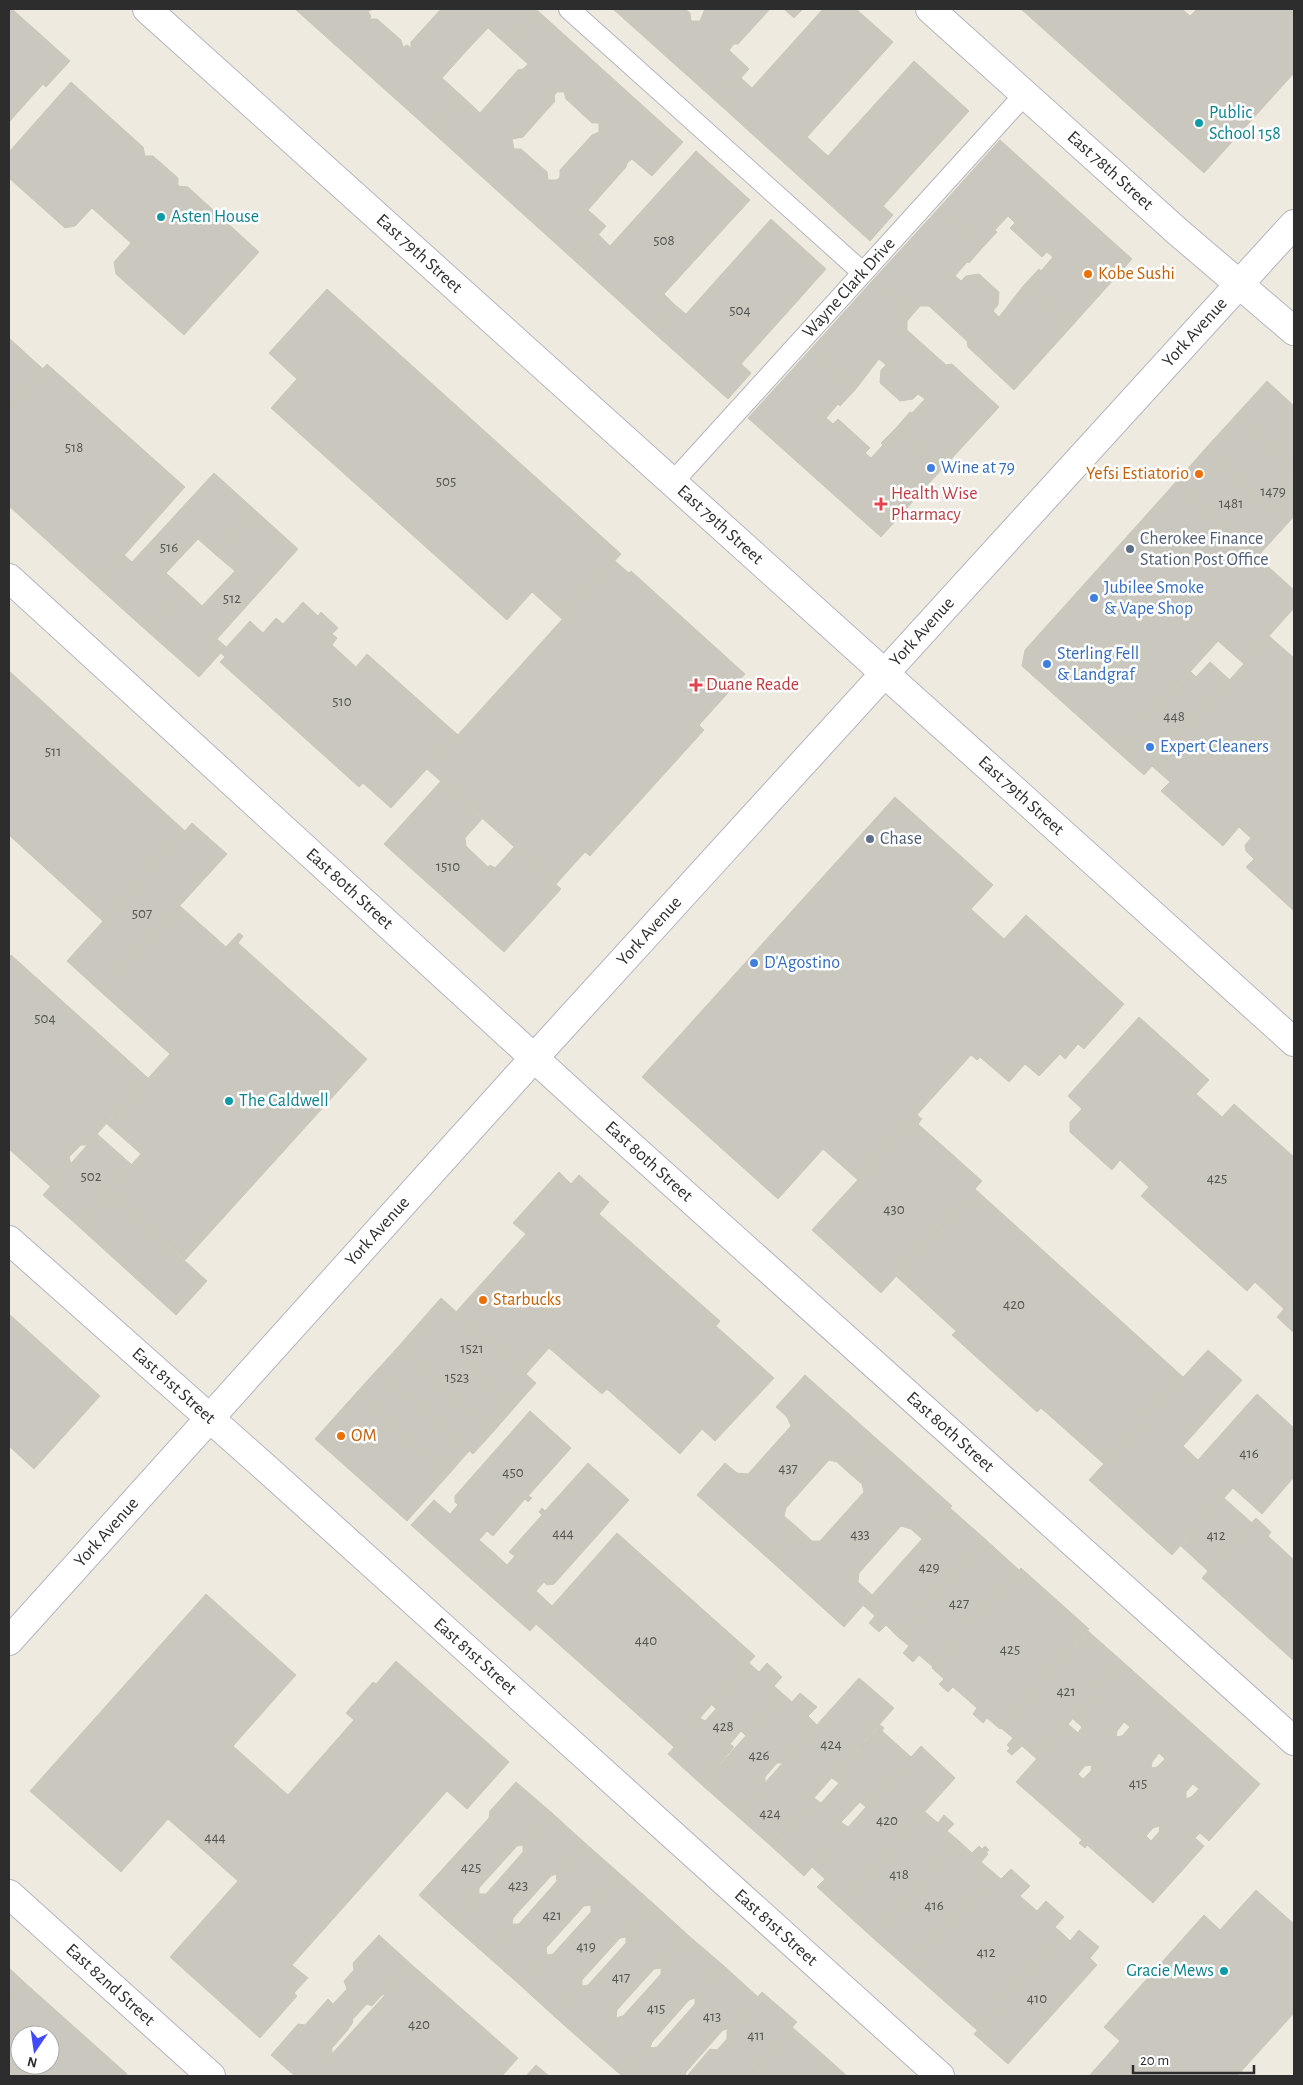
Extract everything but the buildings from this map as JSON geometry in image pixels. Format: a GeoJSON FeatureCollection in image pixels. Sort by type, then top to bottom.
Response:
{"type":"FeatureCollection","features":[{"type":"Feature","properties":{"kind":"street","name":"East 79th Street"},"geometry":{"type":"LineString","coordinates":[[147,9],[887,673],[1294,1042]]}},
{"type":"Feature","properties":{"kind":"street","name":"East 78th Street"},"geometry":{"type":"LineString","coordinates":[[930,9],[1178,232],[1294,331]]}},
{"type":"Feature","properties":{"kind":"street","name":"York Avenue"},"geometry":{"type":"LineString","coordinates":[[9,1641],[534,1058],[887,673],[1294,224]]}},
{"type":"Feature","properties":{"kind":"street","name":"East 80th Street"},"geometry":{"type":"LineString","coordinates":[[9,578],[534,1058],[1294,1741]]}},
{"type":"Feature","properties":{"kind":"street","name":"East 81st Street"},"geometry":{"type":"LineString","coordinates":[[9,1240],[940,2076]]}},
{"type":"Feature","properties":{"kind":"street","name":"East 82nd Street"},"geometry":{"type":"LineString","coordinates":[[9,1894],[211,2076]]}},
{"type":"Feature","properties":{"kind":"lane"},"geometry":{"type":"LineString","coordinates":[[569,9],[862,272]]}},
{"type":"Feature","properties":{"kind":"lane","name":"Wayne Clark Drive"},"geometry":{"type":"LineString","coordinates":[[673,482],[1025,94]]}},
{"type":"Feature","properties":{"kind":"place","name":"Public School 158"},"geometry":{"type":"Point","coordinates":[1199,123]}},
{"type":"Feature","properties":{"kind":"place","name":"Asten House"},"geometry":{"type":"Point","coordinates":[161,217]}},
{"type":"Feature","properties":{"kind":"place","name":"Kobe Sushi"},"geometry":{"type":"Point","coordinates":[1088,274]}},
{"type":"Feature","properties":{"kind":"place","name":"Wine at 79"},"geometry":{"type":"Point","coordinates":[931,468]}},
{"type":"Feature","properties":{"kind":"place","name":"Yefsi Estiatorio"},"geometry":{"type":"Point","coordinates":[1199,474]}},
{"type":"Feature","properties":{"kind":"place","name":"Health Wise Pharmacy"},"geometry":{"type":"Point","coordinates":[881,504]}},
{"type":"Feature","properties":{"kind":"place","name":"Cherokee Finance Station Post Office"},"geometry":{"type":"Point","coordinates":[1130,549]}},
{"type":"Feature","properties":{"kind":"place","name":"Jubilee Smoke & Vape Shop"},"geometry":{"type":"Point","coordinates":[1094,598]}},
{"type":"Feature","properties":{"kind":"place","name":"Sterling Fell & Landgraf"},"geometry":{"type":"Point","coordinates":[1047,664]}},
{"type":"Feature","properties":{"kind":"place","name":"Duane Reade"},"geometry":{"type":"Point","coordinates":[696,685]}},
{"type":"Feature","properties":{"kind":"place","name":"Expert Cleaners"},"geometry":{"type":"Point","coordinates":[1150,747]}},
{"type":"Feature","properties":{"kind":"place","name":"Chase"},"geometry":{"type":"Point","coordinates":[870,839]}},
{"type":"Feature","properties":{"kind":"place","name":"D'Agostino"},"geometry":{"type":"Point","coordinates":[754,963]}},
{"type":"Feature","properties":{"kind":"place","name":"The Caldwell"},"geometry":{"type":"Point","coordinates":[229,1101]}},
{"type":"Feature","properties":{"kind":"place","name":"Starbucks"},"geometry":{"type":"Point","coordinates":[483,1300]}},
{"type":"Feature","properties":{"kind":"place","name":"OM"},"geometry":{"type":"Point","coordinates":[341,1436]}},
{"type":"Feature","properties":{"kind":"place","name":"Gracie Mews"},"geometry":{"type":"Point","coordinates":[1224,1971]}}]}
